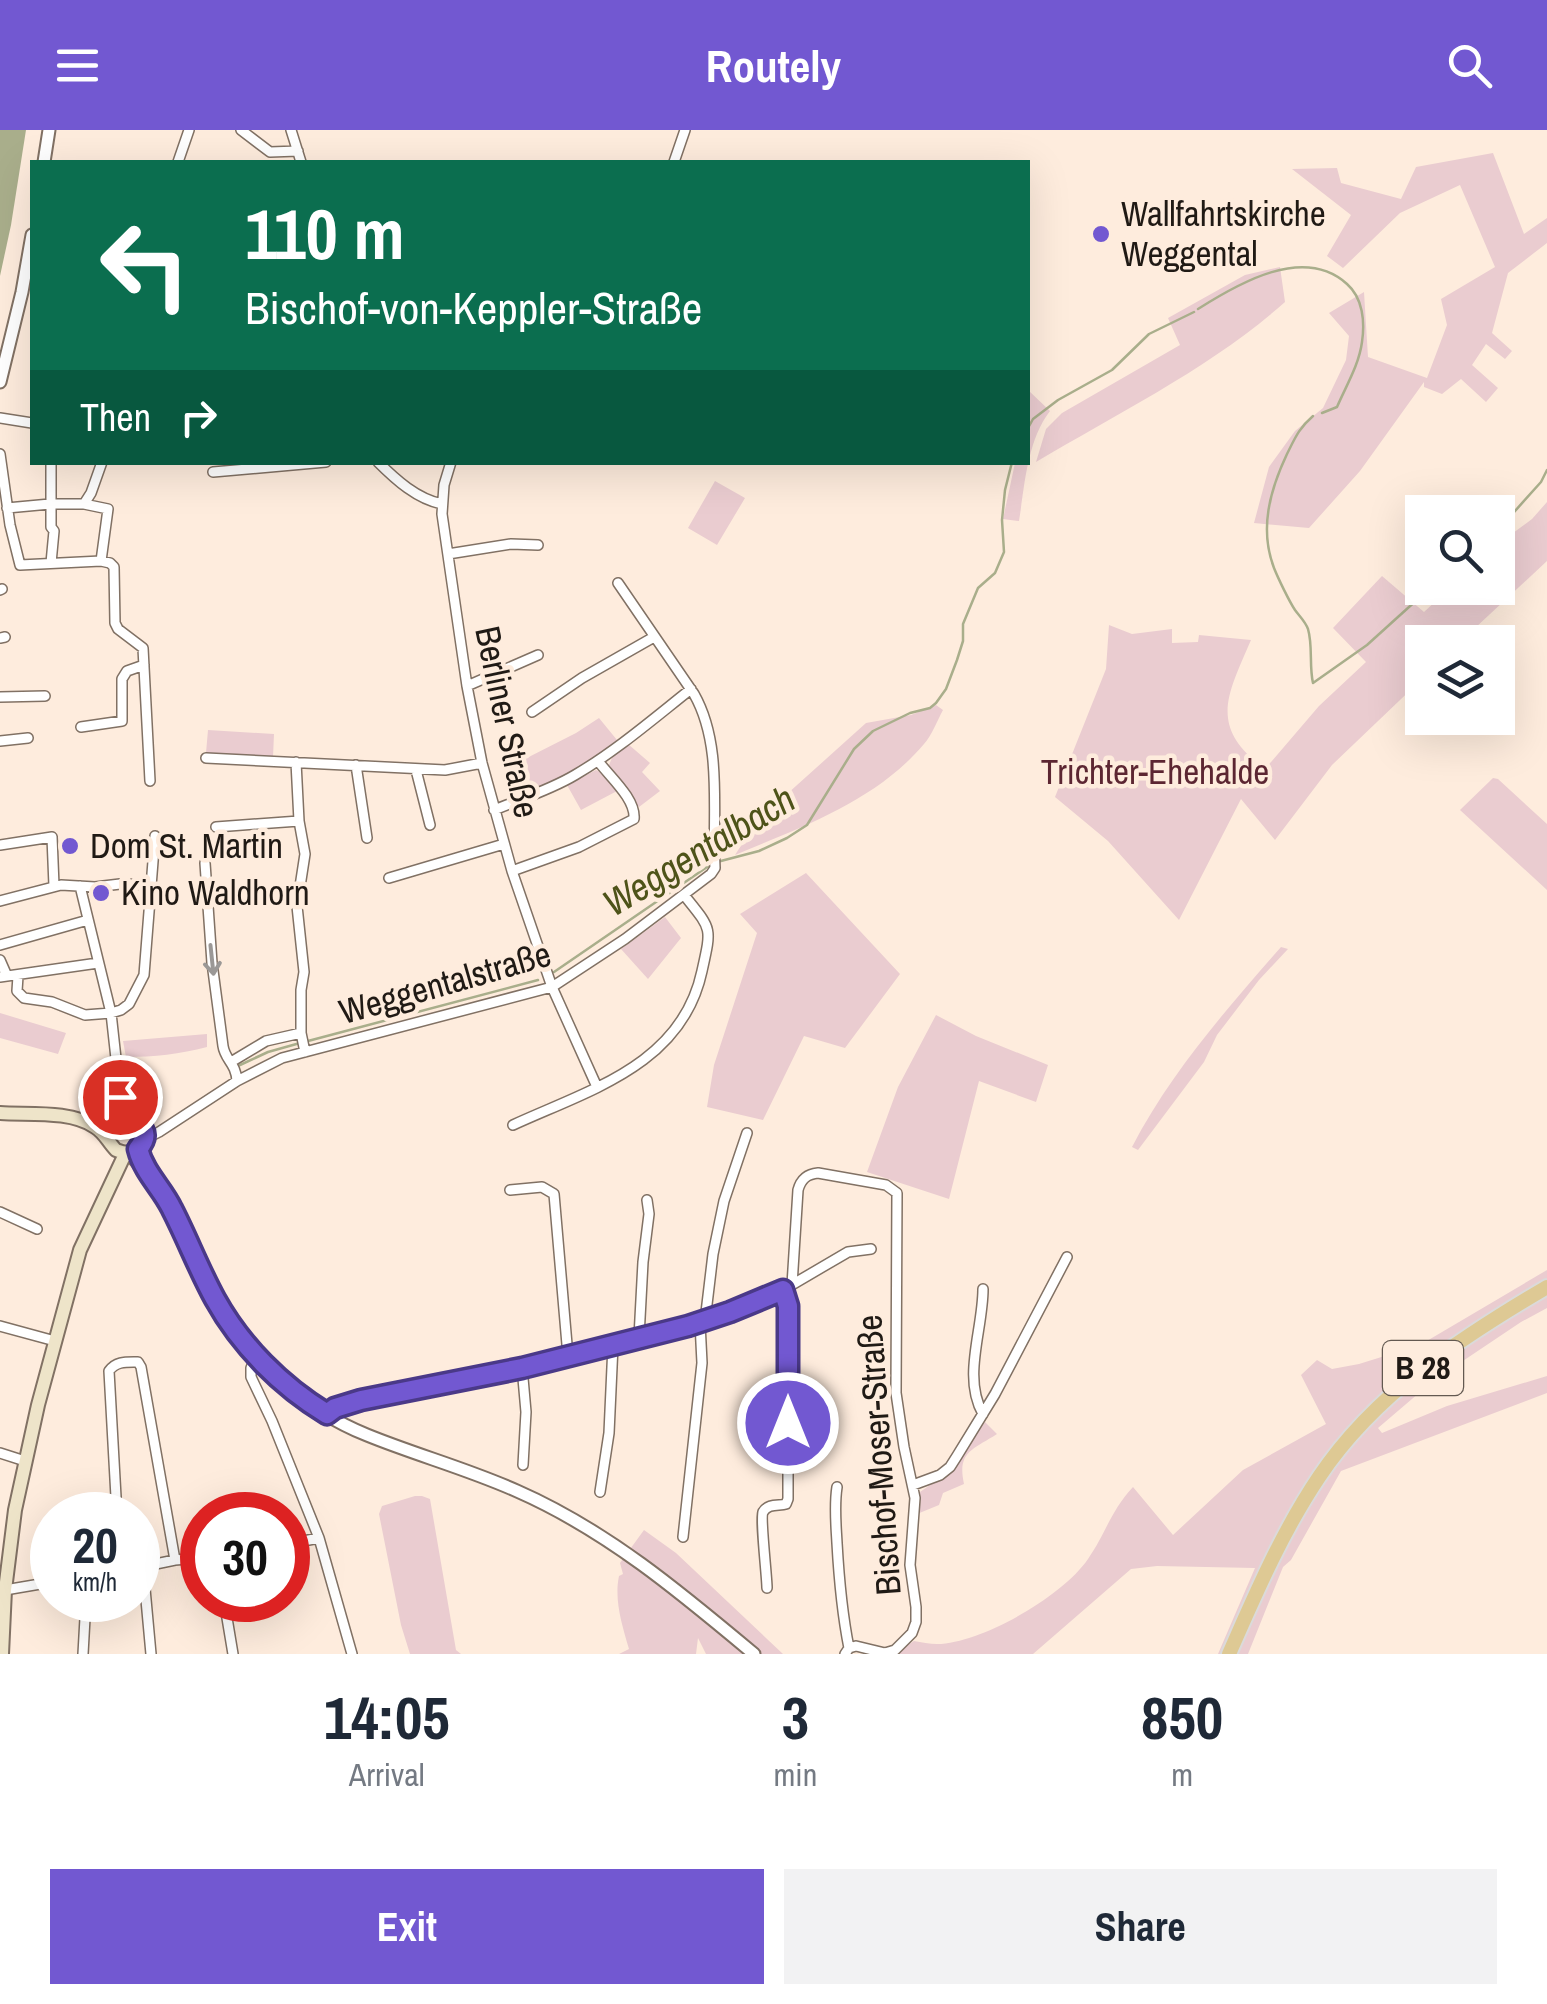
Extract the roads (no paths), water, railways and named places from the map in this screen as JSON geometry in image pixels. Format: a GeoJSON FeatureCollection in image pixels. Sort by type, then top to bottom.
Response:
{"type":"FeatureCollection","features":[{"type":"Feature","properties":{"kind":"main road"},"geometry":{"type":"LineString","coordinates":[[0,1114],[59,1116],[123,1135],[110,1186],[80,1250],[25,1461],[3,1589],[2,1654]]}},
{"type":"Feature","properties":{"kind":"main road","name":"B 28"},"geometry":{"type":"LineString","coordinates":[[1229,1654],[1294,1517],[1347,1441],[1424,1367],[1547,1286]]}},
{"type":"Feature","properties":{"kind":"street"},"geometry":{"type":"LineString","coordinates":[[44,160],[49,130]]}},
{"type":"Feature","properties":{"kind":"street"},"geometry":{"type":"LineString","coordinates":[[179,160],[189,130]]}},
{"type":"Feature","properties":{"kind":"street"},"geometry":{"type":"LineString","coordinates":[[241,130],[270,152],[299,157],[291,130]]}},
{"type":"Feature","properties":{"kind":"street"},"geometry":{"type":"LineString","coordinates":[[675,160],[685,130]]}},
{"type":"Feature","properties":{"kind":"street"},"geometry":{"type":"LineString","coordinates":[[0,382],[30,246]]}},
{"type":"Feature","properties":{"kind":"street"},"geometry":{"type":"LineString","coordinates":[[0,418],[30,423]]}},
{"type":"Feature","properties":{"kind":"street"},"geometry":{"type":"LineString","coordinates":[[0,454],[20,565],[105,562]]}},
{"type":"Feature","properties":{"kind":"street"},"geometry":{"type":"LineString","coordinates":[[51,465],[54,531],[51,562]]}},
{"type":"Feature","properties":{"kind":"street"},"geometry":{"type":"LineString","coordinates":[[84,504],[101,465]]}},
{"type":"Feature","properties":{"kind":"street"},"geometry":{"type":"LineString","coordinates":[[213,472],[292,465]]}},
{"type":"Feature","properties":{"kind":"street"},"geometry":{"type":"LineString","coordinates":[[382,465],[414,492],[442,504]]}},
{"type":"Feature","properties":{"kind":"street","name":"Berliner Straße"},"geometry":{"type":"LineString","coordinates":[[450,465],[442,504],[482,763],[512,870],[552,986],[597,1086]]}},
{"type":"Feature","properties":{"kind":"street"},"geometry":{"type":"LineString","coordinates":[[8,508],[84,504],[108,510],[105,562],[115,573],[115,623],[118,630],[143,648],[150,781]]}},
{"type":"Feature","properties":{"kind":"street"},"geometry":{"type":"LineString","coordinates":[[448,554],[511,544],[538,546]]}},
{"type":"Feature","properties":{"kind":"street","name":"Weggentalstraße"},"geometry":{"type":"LineString","coordinates":[[231,1062],[266,1041],[303,1042],[552,986],[711,874],[714,796],[709,741],[701,707],[618,583]]}},
{"type":"Feature","properties":{"kind":"street"},"geometry":{"type":"LineString","coordinates":[[532,712],[654,636]]}},
{"type":"Feature","properties":{"kind":"street"},"geometry":{"type":"LineString","coordinates":[[468,686],[538,655]]}},
{"type":"Feature","properties":{"kind":"street"},"geometry":{"type":"LineString","coordinates":[[81,727],[122,721],[122,679],[128,671],[144,665]]}},
{"type":"Feature","properties":{"kind":"street"},"geometry":{"type":"LineString","coordinates":[[494,810],[561,783],[598,761],[690,690]]}},
{"type":"Feature","properties":{"kind":"street"},"geometry":{"type":"LineString","coordinates":[[0,697],[45,696]]}},
{"type":"Feature","properties":{"kind":"street"},"geometry":{"type":"LineString","coordinates":[[0,741],[28,738]]}},
{"type":"Feature","properties":{"kind":"street"},"geometry":{"type":"LineString","coordinates":[[206,758],[416,770],[445,770],[482,763]]}},
{"type":"Feature","properties":{"kind":"street"},"geometry":{"type":"LineString","coordinates":[[512,870],[578,847],[634,819],[632,804],[598,761]]}},
{"type":"Feature","properties":{"kind":"street"},"geometry":{"type":"LineString","coordinates":[[296,762],[304,854],[297,906],[304,972],[300,990],[303,1042]]}},
{"type":"Feature","properties":{"kind":"street"},"geometry":{"type":"LineString","coordinates":[[356,765],[367,838]]}},
{"type":"Feature","properties":{"kind":"street"},"geometry":{"type":"LineString","coordinates":[[416,770],[430,825]]}},
{"type":"Feature","properties":{"kind":"street"},"geometry":{"type":"LineString","coordinates":[[216,827],[300,821]]}},
{"type":"Feature","properties":{"kind":"street"},"geometry":{"type":"LineString","coordinates":[[0,960],[20,997],[52,1002],[85,1015],[112,1013],[129,1004],[144,975],[155,836]]}},
{"type":"Feature","properties":{"kind":"street"},"geometry":{"type":"LineString","coordinates":[[0,844],[52,837],[54,886]]}},
{"type":"Feature","properties":{"kind":"street"},"geometry":{"type":"LineString","coordinates":[[388,878],[504,844]]}},
{"type":"Feature","properties":{"kind":"street"},"geometry":{"type":"LineString","coordinates":[[205,863],[224,1052],[236,1069],[237,1081]]}},
{"type":"Feature","properties":{"kind":"street"},"geometry":{"type":"LineString","coordinates":[[86,885],[88,920],[112,1013],[123,1135],[170,1205],[216,1300],[256,1356],[282,1382],[327,1414],[365,1434],[517,1491],[586,1527],[642,1562],[754,1654]]}},
{"type":"Feature","properties":{"kind":"street"},"geometry":{"type":"LineString","coordinates":[[0,901],[54,886],[152,885]]}},
{"type":"Feature","properties":{"kind":"street"},"geometry":{"type":"LineString","coordinates":[[513,1124],[633,1069],[651,1056],[679,1024],[699,986],[709,932],[684,895]]}},
{"type":"Feature","properties":{"kind":"street"},"geometry":{"type":"LineString","coordinates":[[0,944],[88,920]]}},
{"type":"Feature","properties":{"kind":"street"},"geometry":{"type":"LineString","coordinates":[[8,976],[98,963]]}},
{"type":"Feature","properties":{"kind":"street","name":"Weggentalstraße"},"geometry":{"type":"LineString","coordinates":[[123,1135],[164,1129],[303,1042]]}},
{"type":"Feature","properties":{"kind":"street"},"geometry":{"type":"LineString","coordinates":[[683,1537],[713,1254],[724,1201],[747,1133]]}},
{"type":"Feature","properties":{"kind":"street","name":"Bischof-Moser-Straße"},"geometry":{"type":"LineString","coordinates":[[787,1288],[798,1190],[803,1179],[818,1172],[886,1185],[897,1193],[896,1392],[915,1498],[910,1565],[916,1607],[912,1633],[894,1650],[886,1653],[856,1646],[846,1651]]}},
{"type":"Feature","properties":{"kind":"street"},"geometry":{"type":"LineString","coordinates":[[510,1190],[542,1188],[554,1194],[568,1356]]}},
{"type":"Feature","properties":{"kind":"street"},"geometry":{"type":"LineString","coordinates":[[640,1336],[647,1200]]}},
{"type":"Feature","properties":{"kind":"street"},"geometry":{"type":"LineString","coordinates":[[0,1212],[37,1229]]}},
{"type":"Feature","properties":{"kind":"street"},"geometry":{"type":"LineString","coordinates":[[327,1414],[361,1400],[522,1368],[703,1322],[787,1288],[848,1252],[871,1249]]}},
{"type":"Feature","properties":{"kind":"street"},"geometry":{"type":"LineString","coordinates":[[913,1484],[950,1467],[983,1414],[1067,1257]]}},
{"type":"Feature","properties":{"kind":"street"},"geometry":{"type":"LineString","coordinates":[[768,1588],[763,1512],[769,1506],[786,1504],[788,1499],[787,1288]]}},
{"type":"Feature","properties":{"kind":"street"},"geometry":{"type":"LineString","coordinates":[[982,1289],[973,1389],[983,1414]]}},
{"type":"Feature","properties":{"kind":"street"},"geometry":{"type":"LineString","coordinates":[[0,1326],[55,1342]]}},
{"type":"Feature","properties":{"kind":"street"},"geometry":{"type":"LineString","coordinates":[[600,1492],[609,1433],[613,1345]]}},
{"type":"Feature","properties":{"kind":"street"},"geometry":{"type":"LineString","coordinates":[[256,1356],[251,1378],[319,1538],[352,1654]]}},
{"type":"Feature","properties":{"kind":"street"},"geometry":{"type":"LineString","coordinates":[[116,1492],[109,1371],[124,1362],[138,1362],[174,1560]]}},
{"type":"Feature","properties":{"kind":"street"},"geometry":{"type":"LineString","coordinates":[[522,1368],[526,1412],[523,1465]]}},
{"type":"Feature","properties":{"kind":"street"},"geometry":{"type":"LineString","coordinates":[[0,1453],[25,1461]]}},
{"type":"Feature","properties":{"kind":"street"},"geometry":{"type":"LineString","coordinates":[[837,1487],[846,1651]]}},
{"type":"Feature","properties":{"kind":"street"},"geometry":{"type":"LineString","coordinates":[[310,1540],[319,1538]]}},
{"type":"Feature","properties":{"kind":"street"},"geometry":{"type":"LineString","coordinates":[[160,1563],[180,1560]]}},
{"type":"Feature","properties":{"kind":"street"},"geometry":{"type":"LineString","coordinates":[[3,1589],[30,1585]]}},
{"type":"Feature","properties":{"kind":"street"},"geometry":{"type":"LineString","coordinates":[[83,1654],[85,1622]]}},
{"type":"Feature","properties":{"kind":"street"},"geometry":{"type":"LineString","coordinates":[[147,1622],[151,1654]]}},
{"type":"Feature","properties":{"kind":"street"},"geometry":{"type":"LineString","coordinates":[[228,1622],[233,1654]]}},
{"type":"Feature","properties":{"kind":"waterway","name":"Weggentalbach"},"geometry":{"type":"LineString","coordinates":[[1198,309],[1252,279],[1292,268],[1330,273],[1347,284],[1362,311],[1360,351],[1337,407],[1322,413]]}},
{"type":"Feature","properties":{"kind":"waterway","name":"Weggentalbach"},"geometry":{"type":"LineString","coordinates":[[1030,424],[1058,400],[1112,370],[1149,334],[1194,312]]}},
{"type":"Feature","properties":{"kind":"waterway","name":"Weggentalbach"},"geometry":{"type":"LineString","coordinates":[[1313,416],[1298,434],[1281,468],[1267,524],[1274,568],[1308,629],[1313,683],[1367,645],[1411,605]]}},
{"type":"Feature","properties":{"kind":"waterway","name":"Weggentalbach"},"geometry":{"type":"LineString","coordinates":[[717,862],[759,851],[807,825],[854,749],[873,731],[936,703],[957,660],[963,624],[978,588],[995,573],[1004,552],[1002,520],[1011,465]]}},
{"type":"Feature","properties":{"kind":"waterway","name":"Weggentalbach"},"geometry":{"type":"LineString","coordinates":[[1515,511],[1547,470]]}},
{"type":"Feature","properties":{"kind":"waterway","name":"Weggentalbach"},"geometry":{"type":"LineString","coordinates":[[554,972],[710,865]]}},
{"type":"Feature","properties":{"kind":"waterway","name":"Weggentalbach"},"geometry":{"type":"LineString","coordinates":[[308,1041],[538,980]]}},
{"type":"Feature","properties":{"kind":"waterway","name":"Weggentalbach"},"geometry":{"type":"LineString","coordinates":[[240,1065],[300,1043]]}},
{"type":"Feature","properties":{"kind":"place","name":"Wallfahrtskirche Weggental"},"geometry":{"type":"Point","coordinates":[1101,234]}},
{"type":"Feature","properties":{"kind":"place","name":"Dom St. Martin"},"geometry":{"type":"Point","coordinates":[70,846]}},
{"type":"Feature","properties":{"kind":"place","name":"Kino Waldhorn"},"geometry":{"type":"Point","coordinates":[101,893]}},
{"type":"Feature","properties":{"kind":"park label","name":"Trichter-Ehehalde"},"geometry":{"type":"Point","coordinates":[1155,772]}}]}
